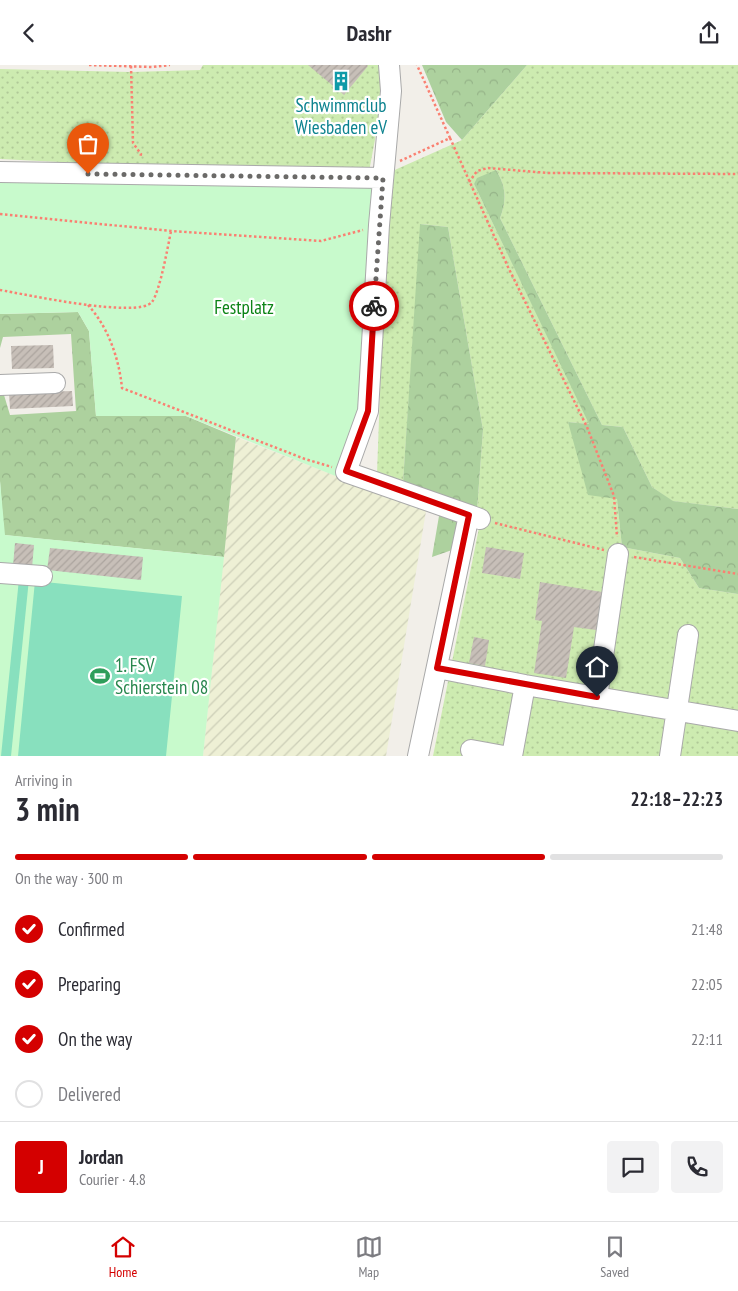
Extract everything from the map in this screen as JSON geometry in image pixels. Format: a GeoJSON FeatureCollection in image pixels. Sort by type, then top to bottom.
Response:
{"type":"FeatureCollection","features":[{"type":"Feature","properties":{"kind":"street"},"geometry":{"type":"LineString","coordinates":[[389,65],[391,91],[379,225],[368,411],[346,471],[475,517],[437,668],[418,756]]}},
{"type":"Feature","properties":{"kind":"street"},"geometry":{"type":"LineString","coordinates":[[0,172],[383,173]]}},
{"type":"Feature","properties":{"kind":"street"},"geometry":{"type":"LineString","coordinates":[[0,385],[55,383]]}},
{"type":"Feature","properties":{"kind":"street"},"geometry":{"type":"LineString","coordinates":[[597,697],[618,554]]}},
{"type":"Feature","properties":{"kind":"street"},"geometry":{"type":"LineString","coordinates":[[0,573],[42,576]]}},
{"type":"Feature","properties":{"kind":"street"},"geometry":{"type":"LineString","coordinates":[[670,756],[688,635]]}},
{"type":"Feature","properties":{"kind":"street"},"geometry":{"type":"LineString","coordinates":[[437,668],[738,721]]}},
{"type":"Feature","properties":{"kind":"street"},"geometry":{"type":"LineString","coordinates":[[512,756],[525,685]]}},
{"type":"Feature","properties":{"kind":"street"},"geometry":{"type":"LineString","coordinates":[[471,750],[504,756]]}},
{"type":"Feature","properties":{"kind":"path"},"geometry":{"type":"LineString","coordinates":[[88,65],[170,65]]}},
{"type":"Feature","properties":{"kind":"path"},"geometry":{"type":"LineString","coordinates":[[416,65],[469,182],[587,427],[614,496],[618,554]]}},
{"type":"Feature","properties":{"kind":"path"},"geometry":{"type":"LineString","coordinates":[[131,66],[133,143],[140,154],[140,160]]}},
{"type":"Feature","properties":{"kind":"path"},"geometry":{"type":"LineString","coordinates":[[383,173],[450,138]]}},
{"type":"Feature","properties":{"kind":"path"},"geometry":{"type":"LineString","coordinates":[[469,182],[477,171],[488,168],[548,173],[738,174]]}},
{"type":"Feature","properties":{"kind":"path"},"geometry":{"type":"LineString","coordinates":[[0,214],[171,231],[321,241],[379,225]]}},
{"type":"Feature","properties":{"kind":"path"},"geometry":{"type":"LineString","coordinates":[[0,290],[88,305],[133,309],[145,306],[152,302],[171,231]]}},
{"type":"Feature","properties":{"kind":"path"},"geometry":{"type":"LineString","coordinates":[[88,305],[102,320],[120,370],[122,388],[305,459],[346,471]]}},
{"type":"Feature","properties":{"kind":"green space"},"geometry":{"type":"Polygon","coordinates":[[[203,65],[379,65],[381,78],[380,105],[369,172],[140,166],[0,159],[0,69],[131,72],[200,70],[203,65]]]}},
{"type":"Feature","properties":{"kind":"green space"},"geometry":{"type":"Polygon","coordinates":[[[422,65],[527,65],[462,140],[446,122],[422,65]]]}},
{"type":"Feature","properties":{"kind":"green space"},"geometry":{"type":"Polygon","coordinates":[[[527,65],[738,65],[738,509],[672,501],[652,487],[623,427],[602,425],[500,218],[504,205],[504,187],[496,170],[474,184],[590,424],[568,422],[617,499],[622,547],[680,558],[699,588],[738,594],[738,756],[433,756],[482,513],[477,510],[483,430],[448,227],[421,224],[403,483],[377,474],[388,173],[462,140],[527,65]]]}},
{"type":"Feature","properties":{"kind":"green space"},"geometry":{"type":"Polygon","coordinates":[[[496,170],[504,187],[504,205],[500,218],[602,425],[623,427],[652,487],[673,501],[738,509],[738,594],[699,588],[680,558],[622,547],[617,499],[588,495],[568,422],[589,424],[474,184],[477,178],[496,170]]]}},
{"type":"Feature","properties":{"kind":"green space","name":"Festplatz"},"geometry":{"type":"Polygon","coordinates":[[[0,179],[374,188],[363,411],[338,477],[186,416],[96,416],[89,331],[78,312],[0,314],[0,179]]]}},
{"type":"Feature","properties":{"kind":"green space"},"geometry":{"type":"Polygon","coordinates":[[[420,224],[448,227],[483,430],[477,510],[452,550],[432,557],[439,516],[403,483],[420,224]]]}},
{"type":"Feature","properties":{"kind":"green space"},"geometry":{"type":"Polygon","coordinates":[[[78,312],[89,331],[96,416],[186,416],[236,437],[224,557],[4,535],[0,481],[0,392],[4,395],[10,415],[76,411],[71,334],[3,337],[0,348],[0,314],[78,312]]]}},
{"type":"Feature","properties":{"kind":"green space"},"geometry":{"type":"Polygon","coordinates":[[[236,437],[426,511],[386,756],[203,756],[236,437]]]}},
{"type":"Feature","properties":{"kind":"green space"},"geometry":{"type":"Polygon","coordinates":[[[0,481],[5,535],[224,557],[203,756],[0,756],[0,481]]]}},
{"type":"Feature","properties":{"kind":"green space"},"geometry":{"type":"Polygon","coordinates":[[[19,579],[29,579],[11,756],[1,756],[19,579]]]}},
{"type":"Feature","properties":{"kind":"green space","name":"1. FSV Schierstein 08"},"geometry":{"type":"Polygon","coordinates":[[[35,581],[182,596],[166,756],[18,756],[35,581]]]}},
{"type":"Feature","properties":{"kind":"building","name":"Schwimmclub Wiesbaden eV"},"geometry":{"type":"Polygon","coordinates":[[[308,65],[367,65],[368,66],[344,95],[308,65]]]}},
{"type":"Feature","properties":{"kind":"building"},"geometry":{"type":"Polygon","coordinates":[[[53,345],[54,368],[12,369],[11,346],[53,345]]]}},
{"type":"Feature","properties":{"kind":"building"},"geometry":{"type":"Polygon","coordinates":[[[72,391],[73,406],[10,409],[9,393],[72,391]]]}},
{"type":"Feature","properties":{"kind":"building"},"geometry":{"type":"Polygon","coordinates":[[[15,543],[34,545],[32,568],[13,566],[15,543]]]}},
{"type":"Feature","properties":{"kind":"building"},"geometry":{"type":"Polygon","coordinates":[[[486,547],[524,553],[520,579],[482,573],[486,547]]]}},
{"type":"Feature","properties":{"kind":"building"},"geometry":{"type":"Polygon","coordinates":[[[50,548],[143,557],[141,580],[47,570],[50,548]]]}},
{"type":"Feature","properties":{"kind":"building"},"geometry":{"type":"Polygon","coordinates":[[[540,582],[602,592],[596,630],[574,627],[566,678],[534,673],[542,621],[535,620],[540,582]]]}},
{"type":"Feature","properties":{"kind":"building"},"geometry":{"type":"Polygon","coordinates":[[[474,637],[489,640],[485,666],[469,663],[474,637]]]}},
{"type":"Feature","properties":{"kind":"way so far"},"geometry":{"type":"LineString","coordinates":[[88,174],[383,178],[374,306]]}},
{"type":"Feature","properties":{"kind":"place","name":"Schwimmclub Wiesbaden eV"},"geometry":{"type":"Point","coordinates":[341,81]}},
{"type":"Feature","properties":{"kind":"place","name":"1. FSV Schierstein 08"},"geometry":{"type":"Point","coordinates":[100,676]}},
{"type":"Feature","properties":{"kind":"route"},"geometry":{"type":"LineString","coordinates":[[374,306],[368,411],[346,471],[469,515],[437,668],[597,697]]}}]}
